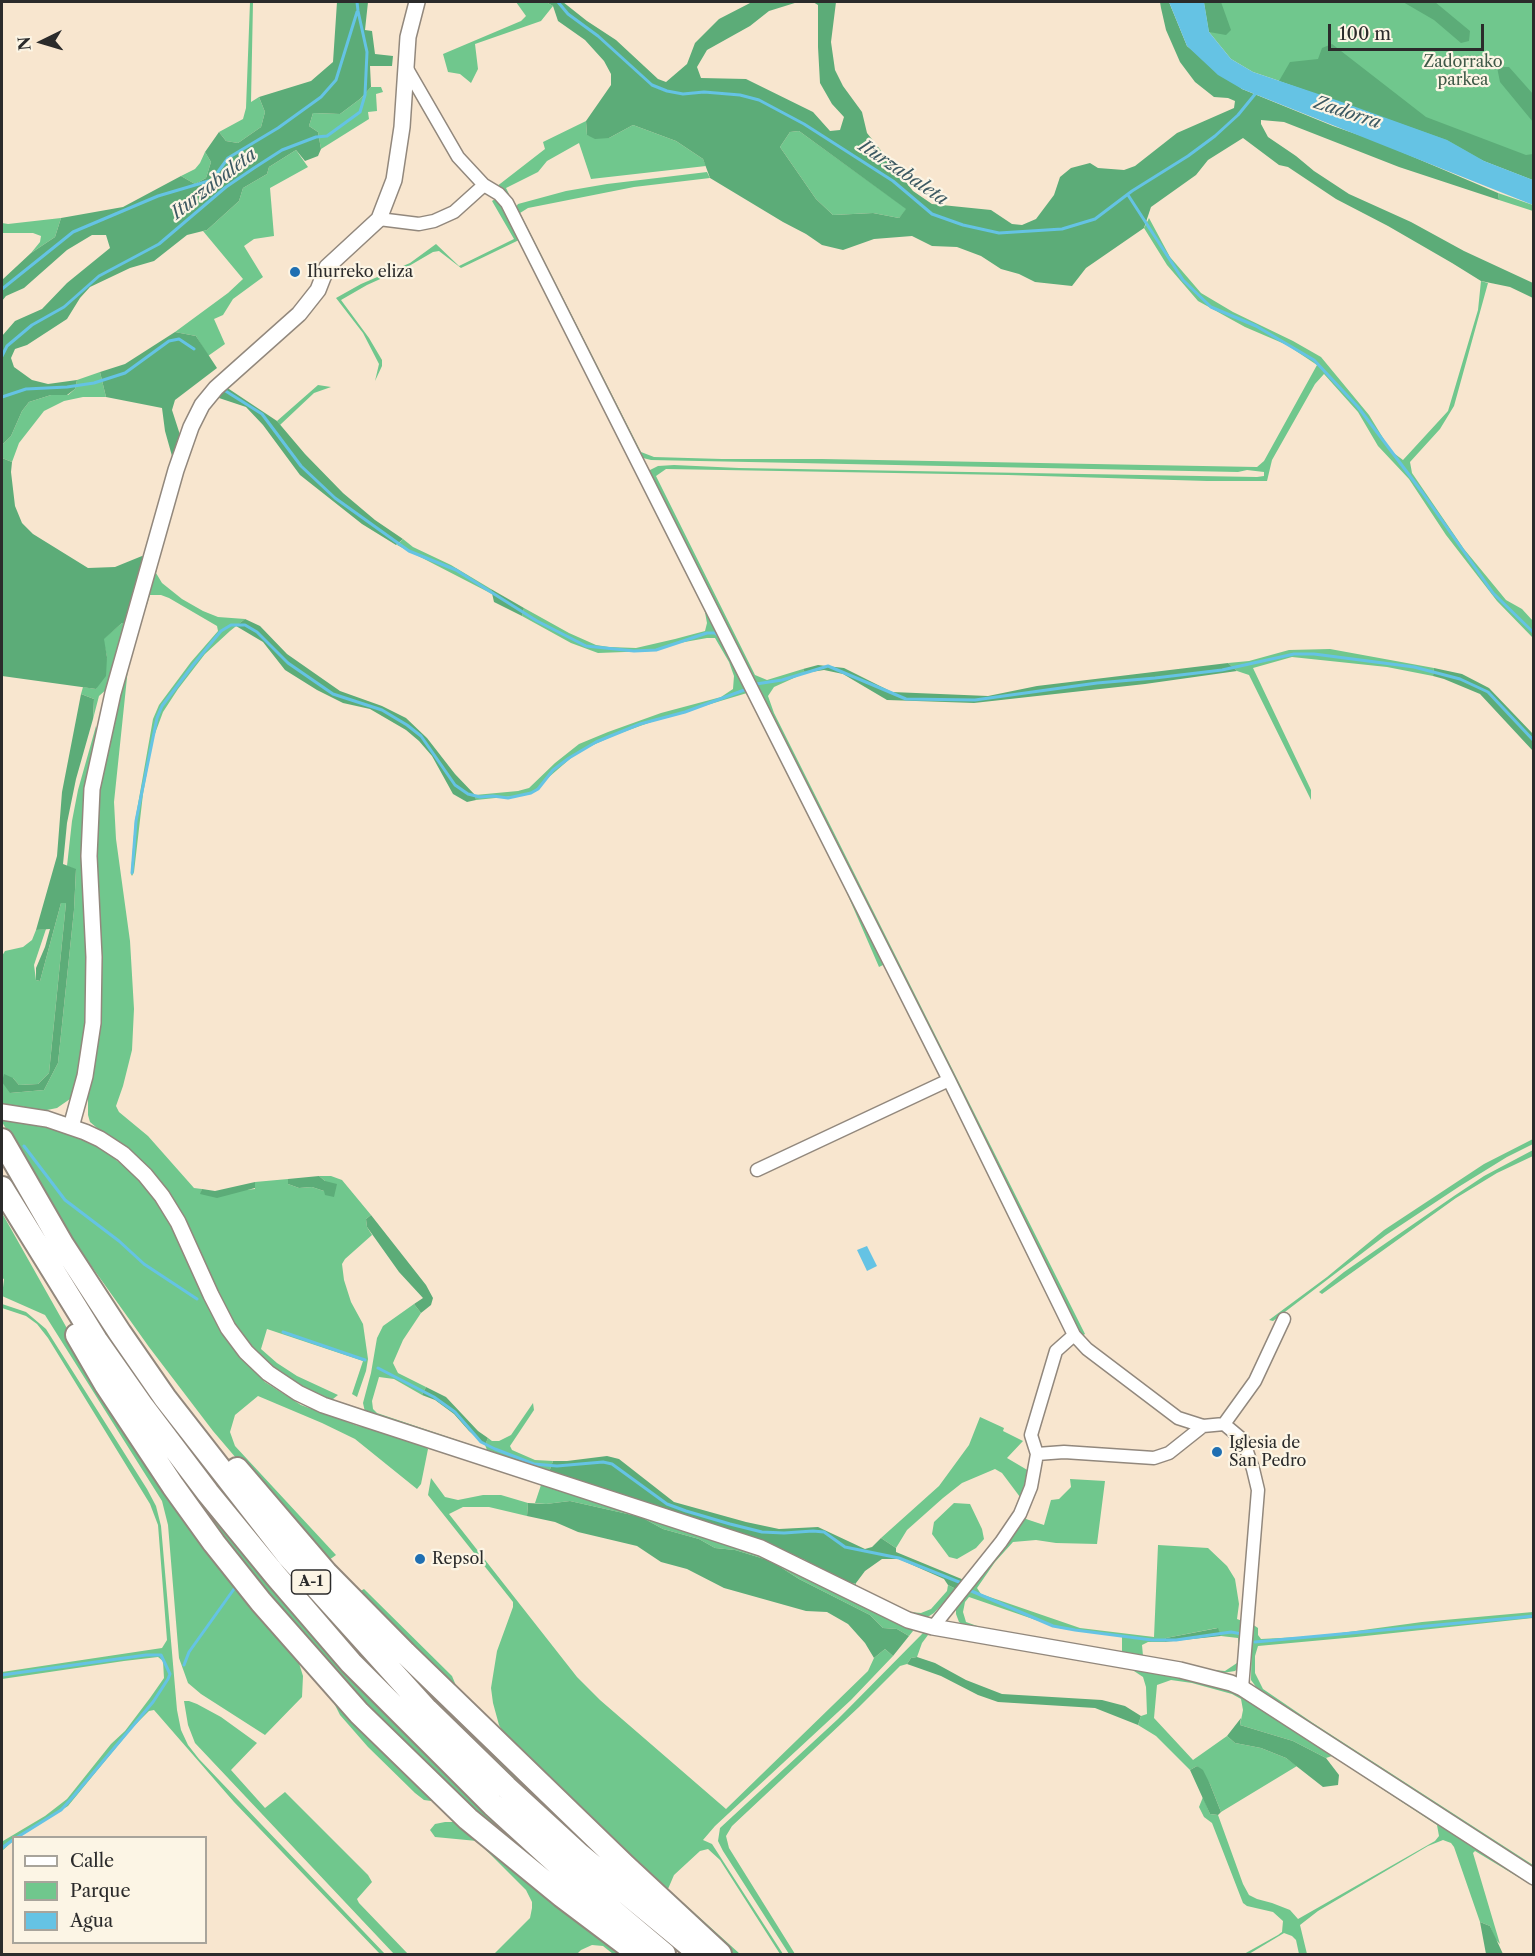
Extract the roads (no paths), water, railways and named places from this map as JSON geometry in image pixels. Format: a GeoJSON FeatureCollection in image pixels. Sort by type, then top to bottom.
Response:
{"type":"FeatureCollection","features":[{"type":"Feature","properties":{"kind":"highway","name":"A-1"},"geometry":{"type":"LineString","coordinates":[[2,1140],[57,1237],[120,1333],[172,1407],[282,1548],[428,1710],[580,1855],[700,1954]]}},
{"type":"Feature","properties":{"kind":"highway","name":"A-1"},"geometry":{"type":"LineString","coordinates":[[6,1197],[96,1340],[143,1407],[231,1521],[351,1663],[493,1805],[561,1868],[664,1954]]}},
{"type":"Feature","properties":{"kind":"highway"},"geometry":{"type":"LineString","coordinates":[[6,1197],[33,1257],[106,1385],[172,1486],[214,1544],[261,1602],[359,1713],[468,1819],[562,1896],[639,1954]]}},
{"type":"Feature","properties":{"kind":"highway"},"geometry":{"type":"LineString","coordinates":[[120,1333],[326,1573],[405,1653],[477,1720],[687,1926],[720,1954]]}},
{"type":"Feature","properties":{"kind":"street"},"geometry":{"type":"LineString","coordinates":[[71,1127],[85,1076],[93,1023],[94,957],[89,856],[92,789],[112,693],[176,470],[191,427],[202,405],[216,388],[299,314],[318,290],[327,267],[379,219],[394,180],[402,127],[408,37],[417,2]]}},
{"type":"Feature","properties":{"kind":"street"},"geometry":{"type":"LineString","coordinates":[[406,68],[458,157],[484,185],[499,194],[507,203],[949,1080],[1074,1335],[1087,1349],[1178,1418],[1203,1426],[1224,1424],[1243,1440],[1258,1490],[1242,1688]]}},
{"type":"Feature","properties":{"kind":"street"},"geometry":{"type":"LineString","coordinates":[[379,219],[419,224],[434,221],[454,213],[484,185]]}},
{"type":"Feature","properties":{"kind":"street"},"geometry":{"type":"LineString","coordinates":[[757,1170],[949,1080]]}},
{"type":"Feature","properties":{"kind":"street"},"geometry":{"type":"LineString","coordinates":[[2,1112],[47,1119],[71,1127],[108,1144],[123,1154],[145,1175],[162,1196],[178,1222],[228,1328],[246,1352],[268,1373],[298,1393],[323,1405],[761,1548],[890,1612],[933,1627],[1180,1670],[1219,1679],[1242,1688],[1533,1877]]}},
{"type":"Feature","properties":{"kind":"street"},"geometry":{"type":"LineString","coordinates":[[1224,1424],[1255,1380],[1284,1319]]}},
{"type":"Feature","properties":{"kind":"street"},"geometry":{"type":"LineString","coordinates":[[933,1627],[1001,1542],[1020,1514],[1031,1487],[1037,1454],[1031,1435],[1056,1351],[1074,1335]]}},
{"type":"Feature","properties":{"kind":"street"},"geometry":{"type":"LineString","coordinates":[[1037,1454],[1064,1452],[1154,1458],[1169,1453],[1203,1426]]}},
{"type":"Feature","properties":{"kind":"water","name":"Zadorra"},"geometry":{"type":"Polygon","coordinates":[[[1169,2],[1204,2],[1209,32],[1231,59],[1253,72],[1447,140],[1484,161],[1533,180],[1533,205],[1242,89],[1218,75],[1187,46],[1169,2]]]}},
{"type":"Feature","properties":{"kind":"water"},"geometry":{"type":"Polygon","coordinates":[[[867,1246],[877,1266],[867,1271],[857,1250],[867,1246]]]}},
{"type":"Feature","properties":{"kind":"waterway","name":"Iturzabaleta"},"geometry":{"type":"LineString","coordinates":[[2,356],[7,346],[32,325],[64,307],[99,276],[159,244],[226,187],[282,150],[316,137],[327,136],[360,112],[365,95],[367,52],[357,2]]}},
{"type":"Feature","properties":{"kind":"waterway","name":"Iturzabaleta"},"geometry":{"type":"LineString","coordinates":[[558,2],[568,14],[598,36],[652,85],[683,94],[704,92],[740,95],[759,100],[804,124],[893,181],[932,214],[963,225],[999,233],[1062,229],[1095,219],[1132,191],[1215,136],[1238,115],[1256,93]]}},
{"type":"Feature","properties":{"kind":"waterway"},"geometry":{"type":"LineString","coordinates":[[2,289],[73,232],[158,196],[212,180],[228,158],[278,128],[321,97],[336,80],[357,12]]}},
{"type":"Feature","properties":{"kind":"waterway"},"geometry":{"type":"LineString","coordinates":[[1128,195],[1183,280],[1211,307],[1256,326],[1314,360],[1358,407],[1422,492],[1493,593],[1534,633]]}},
{"type":"Feature","properties":{"kind":"waterway"},"geometry":{"type":"LineString","coordinates":[[2,397],[26,389],[94,383],[125,373],[169,341],[179,339],[194,349]]}},
{"type":"Feature","properties":{"kind":"waterway"},"geometry":{"type":"LineString","coordinates":[[225,387],[224,390],[262,414],[301,466],[335,498],[409,551],[456,570],[537,621],[586,646],[634,651],[656,650],[707,633],[715,633],[720,637]]}},
{"type":"Feature","properties":{"kind":"waterway"},"geometry":{"type":"LineString","coordinates":[[132,873],[136,821],[157,718],[162,706],[193,665],[221,631],[231,625],[245,625],[257,632],[288,663],[333,694],[382,710],[407,725],[421,736],[455,785],[468,794],[480,797],[508,798],[531,793],[538,789],[553,770],[596,742],[640,724],[685,712],[747,689]]}},
{"type":"Feature","properties":{"kind":"waterway"},"geometry":{"type":"LineString","coordinates":[[756,684],[782,680],[828,666],[906,699],[975,700],[1097,683],[1222,670],[1294,654],[1314,654],[1414,667],[1460,679],[1488,692],[1534,741]]}},
{"type":"Feature","properties":{"kind":"waterway"},"geometry":{"type":"LineString","coordinates":[[24,1146],[65,1200],[119,1241],[144,1264],[197,1299]]}},
{"type":"Feature","properties":{"kind":"waterway"},"geometry":{"type":"LineString","coordinates":[[283,1332],[365,1360]]}},
{"type":"Feature","properties":{"kind":"waterway"},"geometry":{"type":"LineString","coordinates":[[378,1368],[434,1397],[455,1412],[481,1442],[534,1464],[557,1466],[603,1462],[612,1464],[667,1504],[686,1511],[762,1532],[824,1532],[845,1547],[899,1558],[959,1582]]}},
{"type":"Feature","properties":{"kind":"waterway"},"geometry":{"type":"LineString","coordinates":[[184,1665],[189,1652],[234,1589]]}},
{"type":"Feature","properties":{"kind":"waterway"},"geometry":{"type":"LineString","coordinates":[[969,1590],[1053,1626],[1075,1630],[1152,1640],[1176,1640],[1231,1632],[1242,1634]]}},
{"type":"Feature","properties":{"kind":"waterway"},"geometry":{"type":"LineString","coordinates":[[1255,1642],[1534,1616]]}},
{"type":"Feature","properties":{"kind":"waterway"},"geometry":{"type":"LineString","coordinates":[[2,1675],[146,1655],[161,1655],[170,1674],[153,1702],[61,1810],[19,1836]]}},
{"type":"Feature","properties":{"kind":"waterway"},"geometry":{"type":"LineString","coordinates":[[2,1848],[12,1840]]}},
{"type":"Feature","properties":{"kind":"place","name":"Ihurreko eliza"},"geometry":{"type":"Point","coordinates":[295,272]}},
{"type":"Feature","properties":{"kind":"place","name":"Iglesia de San Pedro"},"geometry":{"type":"Point","coordinates":[1217,1452]}},
{"type":"Feature","properties":{"kind":"place","name":"Repsol"},"geometry":{"type":"Point","coordinates":[420,1559]}},
{"type":"Feature","properties":{"kind":"park label","name":"Zadorrako parkea"},"geometry":{"type":"Point","coordinates":[1463,71]}}]}
